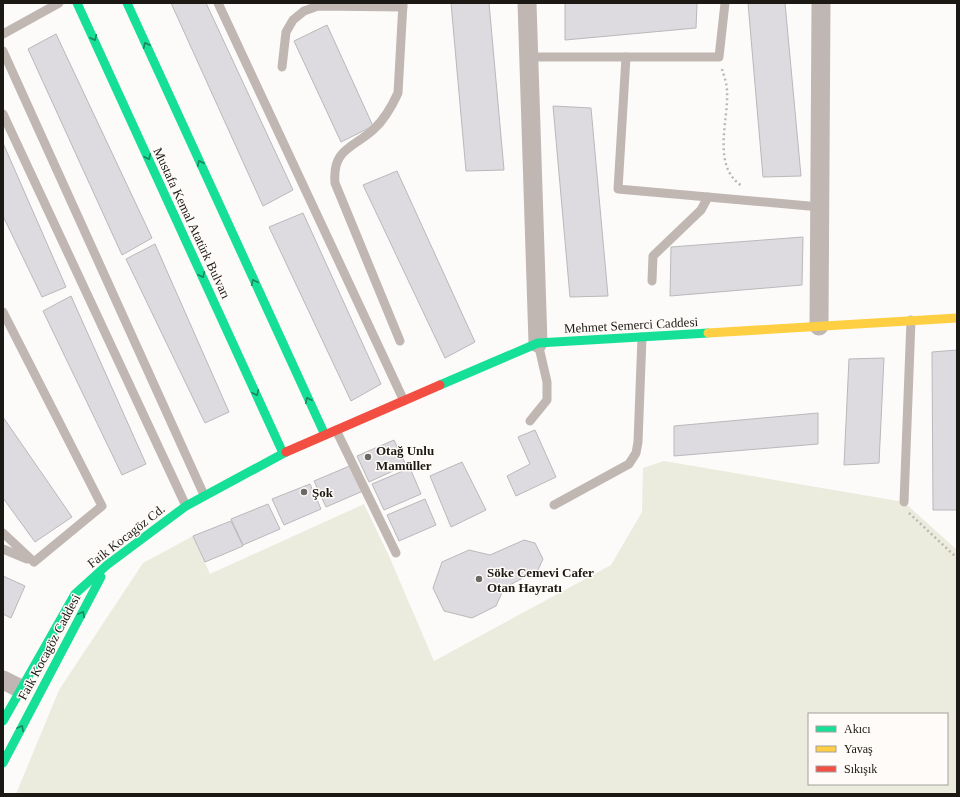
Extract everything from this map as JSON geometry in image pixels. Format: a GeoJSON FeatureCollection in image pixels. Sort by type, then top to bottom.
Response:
{"type":"FeatureCollection","features":[{"type":"Feature","properties":{"kind":"street","name":"Mustafa Kemal Atatürk Bulvarı"},"geometry":{"type":"LineString","coordinates":[[77,3],[283,453]]}},
{"type":"Feature","properties":{"kind":"street"},"geometry":{"type":"LineString","coordinates":[[127,3],[325,435]]}},
{"type":"Feature","properties":{"kind":"street"},"geometry":{"type":"LineString","coordinates":[[527,3],[538,343]]}},
{"type":"Feature","properties":{"kind":"street"},"geometry":{"type":"LineString","coordinates":[[820,326],[821,3]]}},
{"type":"Feature","properties":{"kind":"street","name":"Mehmet Semerci Caddesi"},"geometry":{"type":"LineString","coordinates":[[325,435],[538,343],[957,318]]}},
{"type":"Feature","properties":{"kind":"street","name":"Faik Kocagöz Cd."},"geometry":{"type":"LineString","coordinates":[[3,721],[75,594],[107,565],[186,506],[204,495],[283,453],[325,435]]}},
{"type":"Feature","properties":{"kind":"street","name":"Faik Kocagöz Caddesi"},"geometry":{"type":"LineString","coordinates":[[3,763],[107,565]]}},
{"type":"Feature","properties":{"kind":"street"},"geometry":{"type":"LineString","coordinates":[[3,680],[21,689]]}},
{"type":"Feature","properties":{"kind":"lane"},"geometry":{"type":"LineString","coordinates":[[3,34],[59,3]]}},
{"type":"Feature","properties":{"kind":"lane"},"geometry":{"type":"LineString","coordinates":[[218,3],[404,401]]}},
{"type":"Feature","properties":{"kind":"lane"},"geometry":{"type":"LineString","coordinates":[[528,57],[719,57],[725,3]]}},
{"type":"Feature","properties":{"kind":"lane"},"geometry":{"type":"LineString","coordinates":[[282,67],[286,32],[293,20],[304,11],[318,6],[403,5],[398,93],[393,104],[381,122],[365,137],[344,149],[337,161],[334,176],[335,183],[400,341]]}},
{"type":"Feature","properties":{"kind":"lane"},"geometry":{"type":"LineString","coordinates":[[3,51],[204,495]]}},
{"type":"Feature","properties":{"kind":"lane"},"geometry":{"type":"LineString","coordinates":[[626,57],[618,189],[820,208]]}},
{"type":"Feature","properties":{"kind":"lane"},"geometry":{"type":"LineString","coordinates":[[3,114],[186,506]]}},
{"type":"Feature","properties":{"kind":"lane"},"geometry":{"type":"LineString","coordinates":[[652,281],[653,256],[701,210],[708,197]]}},
{"type":"Feature","properties":{"kind":"lane"},"geometry":{"type":"LineString","coordinates":[[4,314],[102,506],[34,562]]}},
{"type":"Feature","properties":{"kind":"lane"},"geometry":{"type":"LineString","coordinates":[[904,502],[911,320]]}},
{"type":"Feature","properties":{"kind":"lane"},"geometry":{"type":"LineString","coordinates":[[554,505],[629,464],[636,453],[638,442],[642,337]]}},
{"type":"Feature","properties":{"kind":"lane"},"geometry":{"type":"LineString","coordinates":[[530,421],[547,400],[547,382],[538,343]]}},
{"type":"Feature","properties":{"kind":"lane"},"geometry":{"type":"LineString","coordinates":[[336,430],[396,553]]}},
{"type":"Feature","properties":{"kind":"lane"},"geometry":{"type":"LineString","coordinates":[[3,533],[34,562]]}},
{"type":"Feature","properties":{"kind":"lane"},"geometry":{"type":"LineString","coordinates":[[3,549],[34,562]]}},
{"type":"Feature","properties":{"kind":"path"},"geometry":{"type":"LineString","coordinates":[[719,57],[728,90],[724,144],[725,162],[731,176],[745,188]]}},
{"type":"Feature","properties":{"kind":"path"},"geometry":{"type":"LineString","coordinates":[[904,502],[905,507],[914,518],[957,558]]}},
{"type":"Feature","properties":{"kind":"shaded area"},"geometry":{"type":"Polygon","coordinates":[[[664,461],[904,502],[957,550],[957,794],[16,794],[59,690],[143,563],[193,536],[210,574],[364,504],[389,556],[434,661],[611,565],[642,512],[643,468],[664,461]]]}},
{"type":"Feature","properties":{"kind":"building"},"geometry":{"type":"Polygon","coordinates":[[[171,3],[206,3],[293,190],[263,206],[171,3]]]}},
{"type":"Feature","properties":{"kind":"building"},"geometry":{"type":"Polygon","coordinates":[[[451,3],[489,3],[504,170],[466,171],[451,3]]]}},
{"type":"Feature","properties":{"kind":"building"},"geometry":{"type":"Polygon","coordinates":[[[565,3],[697,3],[696,28],[565,40],[565,3]]]}},
{"type":"Feature","properties":{"kind":"building"},"geometry":{"type":"Polygon","coordinates":[[[748,3],[785,3],[801,176],[763,177],[748,3]]]}},
{"type":"Feature","properties":{"kind":"building"},"geometry":{"type":"Polygon","coordinates":[[[327,25],[373,126],[341,142],[294,41],[327,25]]]}},
{"type":"Feature","properties":{"kind":"building"},"geometry":{"type":"Polygon","coordinates":[[[56,34],[152,238],[122,255],[28,49],[56,34]]]}},
{"type":"Feature","properties":{"kind":"building"},"geometry":{"type":"Polygon","coordinates":[[[553,106],[591,108],[608,296],[570,297],[553,106]]]}},
{"type":"Feature","properties":{"kind":"building"},"geometry":{"type":"Polygon","coordinates":[[[3,143],[66,287],[42,297],[3,216],[3,143]]]}},
{"type":"Feature","properties":{"kind":"building"},"geometry":{"type":"Polygon","coordinates":[[[397,171],[475,342],[445,358],[363,185],[397,171]]]}},
{"type":"Feature","properties":{"kind":"building"},"geometry":{"type":"Polygon","coordinates":[[[303,213],[381,384],[351,401],[269,227],[303,213]]]}},
{"type":"Feature","properties":{"kind":"building"},"geometry":{"type":"Polygon","coordinates":[[[803,237],[802,285],[670,296],[671,247],[803,237]]]}},
{"type":"Feature","properties":{"kind":"building"},"geometry":{"type":"Polygon","coordinates":[[[155,244],[229,412],[205,423],[126,259],[155,244]]]}},
{"type":"Feature","properties":{"kind":"building"},"geometry":{"type":"Polygon","coordinates":[[[71,296],[146,464],[122,475],[43,311],[71,296]]]}},
{"type":"Feature","properties":{"kind":"building"},"geometry":{"type":"Polygon","coordinates":[[[957,350],[957,510],[933,510],[932,352],[957,350]]]}},
{"type":"Feature","properties":{"kind":"building"},"geometry":{"type":"Polygon","coordinates":[[[884,358],[879,463],[844,465],[849,359],[884,358]]]}},
{"type":"Feature","properties":{"kind":"building"},"geometry":{"type":"Polygon","coordinates":[[[818,413],[818,444],[674,456],[674,426],[818,413]]]}},
{"type":"Feature","properties":{"kind":"building"},"geometry":{"type":"Polygon","coordinates":[[[3,417],[72,517],[35,542],[3,498],[3,417]]]}},
{"type":"Feature","properties":{"kind":"building"},"geometry":{"type":"Polygon","coordinates":[[[535,430],[556,477],[516,496],[507,476],[530,464],[518,437],[535,430]]]}},
{"type":"Feature","properties":{"kind":"building"},"geometry":{"type":"Polygon","coordinates":[[[394,440],[406,465],[369,482],[357,456],[394,440]]]}},
{"type":"Feature","properties":{"kind":"building"},"geometry":{"type":"Polygon","coordinates":[[[462,462],[486,510],[451,527],[430,476],[462,462]]]}},
{"type":"Feature","properties":{"kind":"building"},"geometry":{"type":"Polygon","coordinates":[[[352,465],[363,491],[326,507],[314,481],[352,465]]]}},
{"type":"Feature","properties":{"kind":"building"},"geometry":{"type":"Polygon","coordinates":[[[410,468],[421,494],[384,510],[372,484],[410,468]]]}},
{"type":"Feature","properties":{"kind":"building"},"geometry":{"type":"Polygon","coordinates":[[[310,484],[321,509],[284,525],[272,499],[310,484]]]}},
{"type":"Feature","properties":{"kind":"building"},"geometry":{"type":"Polygon","coordinates":[[[425,499],[436,525],[399,541],[387,515],[425,499]]]}},
{"type":"Feature","properties":{"kind":"building"},"geometry":{"type":"Polygon","coordinates":[[[268,504],[280,529],[243,545],[231,519],[268,504]]]}},
{"type":"Feature","properties":{"kind":"building"},"geometry":{"type":"Polygon","coordinates":[[[231,521],[243,546],[205,562],[193,536],[231,521]]]}},
{"type":"Feature","properties":{"kind":"building","name":"Söke Cemevi Cafer Otan Hayratı"},"geometry":{"type":"Polygon","coordinates":[[[524,540],[535,543],[543,559],[538,570],[504,588],[496,606],[472,618],[444,611],[433,588],[442,562],[469,550],[490,555],[524,540]]]}},
{"type":"Feature","properties":{"kind":"building"},"geometry":{"type":"Polygon","coordinates":[[[3,576],[25,586],[11,618],[3,614],[3,576]]]}},
{"type":"Feature","properties":{"kind":"traffic: fast"},"geometry":{"type":"LineString","coordinates":[[77,3],[283,453]]}},
{"type":"Feature","properties":{"kind":"traffic: fast"},"geometry":{"type":"LineString","coordinates":[[127,3],[325,435]]}},
{"type":"Feature","properties":{"kind":"traffic: fast"},"geometry":{"type":"LineString","coordinates":[[440,385],[538,343],[708,333]]}},
{"type":"Feature","properties":{"kind":"traffic: fast"},"geometry":{"type":"LineString","coordinates":[[3,721],[75,594],[107,565],[186,506],[286,452]]}},
{"type":"Feature","properties":{"kind":"traffic: fast"},"geometry":{"type":"LineString","coordinates":[[3,763],[101,577]]}},
{"type":"Feature","properties":{"kind":"traffic: slow"},"geometry":{"type":"LineString","coordinates":[[708,333],[957,318]]}},
{"type":"Feature","properties":{"kind":"traffic: jam"},"geometry":{"type":"LineString","coordinates":[[286,452],[440,385]]}},
{"type":"Feature","properties":{"kind":"place","name":"Otağ Unlu Mamüller"},"geometry":{"type":"Point","coordinates":[368,457]}},
{"type":"Feature","properties":{"kind":"place","name":"Şok"},"geometry":{"type":"Point","coordinates":[304,492]}},
{"type":"Feature","properties":{"kind":"place","name":"Söke Cemevi Cafer Otan Hayratı"},"geometry":{"type":"Point","coordinates":[479,579]}}]}
